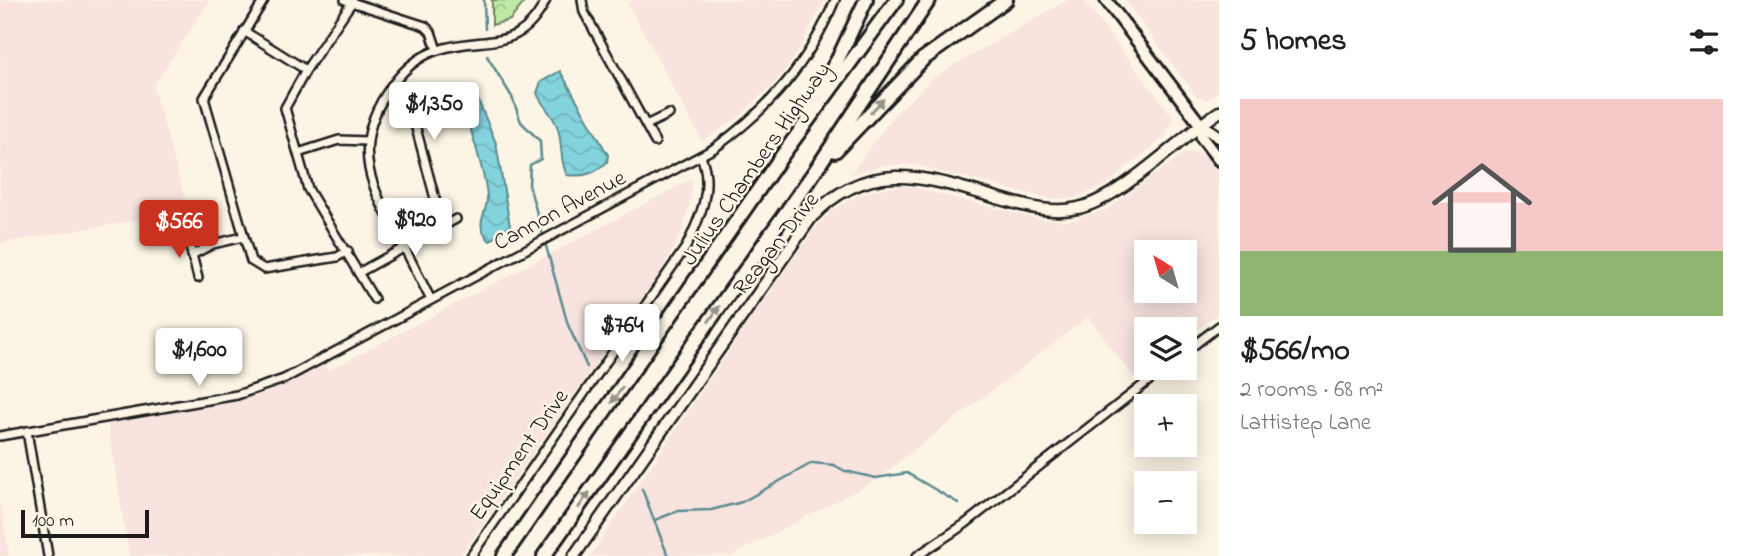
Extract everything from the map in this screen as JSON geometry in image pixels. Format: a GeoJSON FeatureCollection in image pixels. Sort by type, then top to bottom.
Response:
{"type":"FeatureCollection","features":[{"type":"Feature","properties":{"kind":"highway"},"geometry":{"type":"LineString","coordinates":[[781,157],[838,59],[866,0]]}},
{"type":"Feature","properties":{"kind":"highway","name":"Julius Chambers Highway"},"geometry":{"type":"LineString","coordinates":[[504,556],[781,157],[896,0]]}},
{"type":"Feature","properties":{"kind":"highway"},"geometry":{"type":"LineString","coordinates":[[544,556],[813,174],[929,0]]}},
{"type":"Feature","properties":{"kind":"highway"},"geometry":{"type":"LineString","coordinates":[[813,174],[923,60],[1006,0]]}},
{"type":"Feature","properties":{"kind":"main road"},"geometry":{"type":"LineString","coordinates":[[1106,0],[1200,124],[1219,137]]}},
{"type":"Feature","properties":{"kind":"main road"},"geometry":{"type":"LineString","coordinates":[[1200,124],[1202,138],[1219,160]]}},
{"type":"Feature","properties":{"kind":"street"},"geometry":{"type":"LineString","coordinates":[[264,0],[204,98],[251,261],[264,269],[337,257],[348,251]]}},
{"type":"Feature","properties":{"kind":"street"},"geometry":{"type":"LineString","coordinates":[[430,298],[368,176],[367,141],[374,113],[391,86],[418,59],[437,50],[499,42],[513,37],[534,21],[546,0]]}},
{"type":"Feature","properties":{"kind":"street"},"geometry":{"type":"LineString","coordinates":[[582,0],[584,12],[655,142]]}},
{"type":"Feature","properties":{"kind":"street"},"geometry":{"type":"LineString","coordinates":[[701,156],[738,130],[784,89],[812,50],[835,0]]}},
{"type":"Feature","properties":{"kind":"street"},"geometry":{"type":"LineString","coordinates":[[374,299],[348,251],[308,189],[285,108],[348,1],[425,26],[431,32],[437,50]]}},
{"type":"Feature","properties":{"kind":"street"},"geometry":{"type":"LineString","coordinates":[[244,31],[306,70]]}},
{"type":"Feature","properties":{"kind":"street"},"geometry":{"type":"LineString","coordinates":[[391,86],[409,102],[437,206],[447,224]]}},
{"type":"Feature","properties":{"kind":"street","name":"Reagan Drive"},"geometry":{"type":"LineString","coordinates":[[574,556],[811,218],[836,195],[865,181],[897,175],[924,178],[1047,210],[1078,209],[1094,204],[1124,184],[1219,112]]}},
{"type":"Feature","properties":{"kind":"street"},"geometry":{"type":"LineString","coordinates":[[646,125],[669,114]]}},
{"type":"Feature","properties":{"kind":"street"},"geometry":{"type":"LineString","coordinates":[[298,153],[340,139],[367,141]]}},
{"type":"Feature","properties":{"kind":"street","name":"Cannon Avenue"},"geometry":{"type":"LineString","coordinates":[[0,436],[254,391],[284,379],[430,298],[701,156]]}},
{"type":"Feature","properties":{"kind":"street","name":"Equipment Drive"},"geometry":{"type":"LineString","coordinates":[[471,556],[686,247],[702,215],[706,187],[701,156]]}},
{"type":"Feature","properties":{"kind":"street"},"geometry":{"type":"LineString","coordinates":[[360,272],[456,219]]}},
{"type":"Feature","properties":{"kind":"street"},"geometry":{"type":"LineString","coordinates":[[187,235],[198,278]]}},
{"type":"Feature","properties":{"kind":"street"},"geometry":{"type":"LineString","coordinates":[[192,255],[213,244],[243,237]]}},
{"type":"Feature","properties":{"kind":"street"},"geometry":{"type":"LineString","coordinates":[[1197,343],[1219,326]]}},
{"type":"Feature","properties":{"kind":"street"},"geometry":{"type":"LineString","coordinates":[[917,556],[965,524],[1150,380]]}},
{"type":"Feature","properties":{"kind":"street"},"geometry":{"type":"LineString","coordinates":[[27,431],[48,556]]}},
{"type":"Feature","properties":{"kind":"shaded area"},"geometry":{"type":"Polygon","coordinates":[[[0,0],[210,0],[153,87],[189,212],[0,243],[0,0]]]}},
{"type":"Feature","properties":{"kind":"shaded area"},"geometry":{"type":"Polygon","coordinates":[[[634,0],[825,0],[797,53],[780,77],[739,117],[702,141],[628,4],[634,0]]]}},
{"type":"Feature","properties":{"kind":"shaded area"},"geometry":{"type":"Polygon","coordinates":[[[1068,0],[1083,0],[1173,117],[1166,136],[1105,185],[1074,198],[1050,199],[914,165],[884,165],[851,174],[894,115],[934,77],[1068,0]]]}},
{"type":"Feature","properties":{"kind":"shaded area"},"geometry":{"type":"Polygon","coordinates":[[[1125,0],[1219,0],[1219,91],[1207,100],[1196,96],[1125,0]]]}},
{"type":"Feature","properties":{"kind":"shaded area"},"geometry":{"type":"Polygon","coordinates":[[[1186,152],[1204,153],[1219,172],[1219,313],[1197,330],[1197,317],[1134,317],[1134,377],[1088,317],[871,483],[731,556],[590,556],[748,323],[813,231],[831,211],[858,195],[888,187],[908,186],[1038,219],[1068,221],[1106,210],[1186,152]]]}},
{"type":"Feature","properties":{"kind":"shaded area"},"geometry":{"type":"Polygon","coordinates":[[[692,179],[684,226],[665,266],[460,556],[129,556],[108,424],[260,395],[325,365],[328,371],[692,179]]]}},
{"type":"Feature","properties":{"kind":"shaded area"},"geometry":{"type":"Polygon","coordinates":[[[0,499],[9,556],[0,556],[0,499]]]}},
{"type":"Feature","properties":{"kind":"green space"},"geometry":{"type":"Polygon","coordinates":[[[492,0],[526,0],[510,20],[492,25],[492,0]]]}},
{"type":"Feature","properties":{"kind":"water"},"geometry":{"type":"Polygon","coordinates":[[[560,71],[608,155],[607,162],[589,174],[567,175],[557,126],[537,93],[541,82],[560,71]]]}},
{"type":"Feature","properties":{"kind":"water"},"geometry":{"type":"Polygon","coordinates":[[[469,92],[475,93],[496,143],[510,226],[490,241],[481,224],[487,203],[486,186],[462,100],[469,92]]]}},
{"type":"Feature","properties":{"kind":"waterway"},"geometry":{"type":"LineString","coordinates":[[484,0],[485,29]]}},
{"type":"Feature","properties":{"kind":"waterway"},"geometry":{"type":"LineString","coordinates":[[487,56],[512,97],[521,122],[540,141],[541,159],[530,165],[529,185],[568,325],[587,367]]}},
{"type":"Feature","properties":{"kind":"waterway"},"geometry":{"type":"LineString","coordinates":[[655,520],[678,511],[711,510],[742,502],[812,463],[834,465],[845,471],[876,478],[907,473],[958,503]]}},
{"type":"Feature","properties":{"kind":"waterway"},"geometry":{"type":"LineString","coordinates":[[642,489],[668,556]]}}]}
